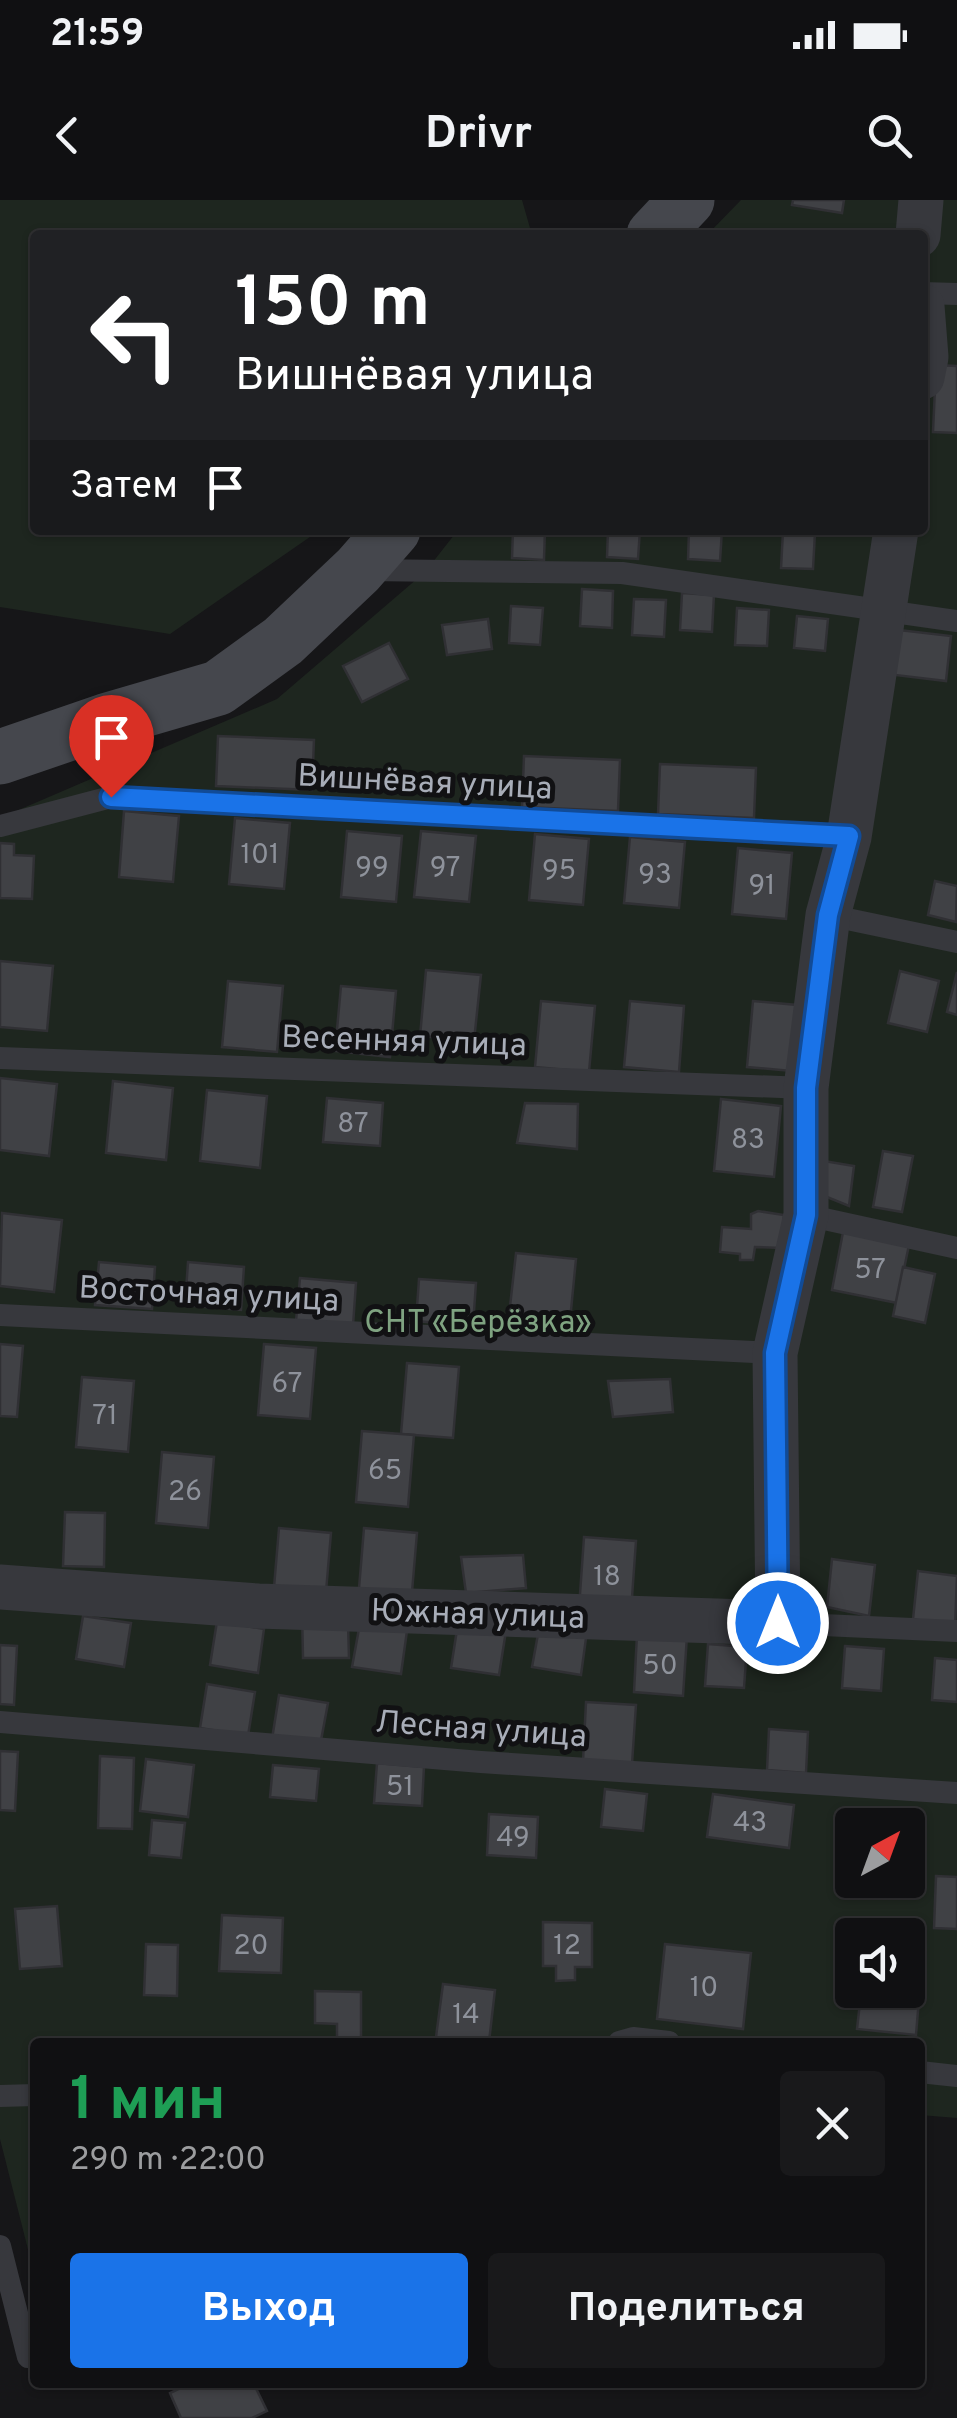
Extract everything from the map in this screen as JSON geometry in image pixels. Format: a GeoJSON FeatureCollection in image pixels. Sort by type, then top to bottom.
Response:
{"type":"FeatureCollection","features":[{"type":"Feature","properties":{"kind":"street"},"geometry":{"type":"LineString","coordinates":[[659,230],[686,200]]}},
{"type":"Feature","properties":{"kind":"street"},"geometry":{"type":"LineString","coordinates":[[918,230],[921,200]]}},
{"type":"Feature","properties":{"kind":"street"},"geometry":{"type":"LineString","coordinates":[[778,1623],[775,1353],[806,1215],[806,1088],[828,915],[849,836],[895,535]]}},
{"type":"Feature","properties":{"kind":"street"},"geometry":{"type":"LineString","coordinates":[[0,757],[218,688],[284,641],[375,550]]}},
{"type":"Feature","properties":{"kind":"street","name":"Южная улица"},"geometry":{"type":"LineString","coordinates":[[0,1587],[258,1606],[778,1623]]}},
{"type":"Feature","properties":{"kind":"lane"},"geometry":{"type":"LineString","coordinates":[[928,293],[957,294]]}},
{"type":"Feature","properties":{"kind":"lane"},"geometry":{"type":"LineString","coordinates":[[375,550],[622,573],[957,621]]}},
{"type":"Feature","properties":{"kind":"lane","name":"Вишнёвая улица"},"geometry":{"type":"LineString","coordinates":[[0,826],[111,797],[849,836]]}},
{"type":"Feature","properties":{"kind":"lane"},"geometry":{"type":"LineString","coordinates":[[828,915],[957,942]]}},
{"type":"Feature","properties":{"kind":"lane","name":"Весенняя улица"},"geometry":{"type":"LineString","coordinates":[[0,1058],[806,1088]]}},
{"type":"Feature","properties":{"kind":"lane"},"geometry":{"type":"LineString","coordinates":[[806,1215],[957,1248]]}},
{"type":"Feature","properties":{"kind":"lane","name":"Восточная улица"},"geometry":{"type":"LineString","coordinates":[[0,1315],[775,1353]]}},
{"type":"Feature","properties":{"kind":"lane","name":"Южная улица"},"geometry":{"type":"LineString","coordinates":[[778,1623],[957,1631]]}},
{"type":"Feature","properties":{"kind":"lane","name":"Лесная улица"},"geometry":{"type":"LineString","coordinates":[[0,1722],[481,1762],[957,1793]]}},
{"type":"Feature","properties":{"kind":"lane"},"geometry":{"type":"LineString","coordinates":[[925,2073],[957,2076]]}},
{"type":"Feature","properties":{"kind":"lane"},"geometry":{"type":"LineString","coordinates":[[0,2096],[30,2095]]}},
{"type":"Feature","properties":{"kind":"lane"},"geometry":{"type":"LineString","coordinates":[[0,2246],[30,2350]]}},
{"type":"Feature","properties":{"kind":"green space"},"geometry":{"type":"Polygon","coordinates":[[[0,200],[522,200],[531,230],[30,230],[30,535],[313,535],[170,634],[0,607],[0,200]]]}},
{"type":"Feature","properties":{"kind":"green space","name":"СНТ «Берёзка»"},"geometry":{"type":"Polygon","coordinates":[[[741,200],[957,200],[957,2118],[925,2115],[925,2038],[30,2038],[30,2257],[0,2139],[0,818],[277,699],[425,572],[454,535],[928,535],[928,230],[712,230],[741,200]]]}},
{"type":"Feature","properties":{"kind":"building"},"geometry":{"type":"Polygon","coordinates":[[[793,200],[844,200],[842,213],[792,205],[793,200]]]}},
{"type":"Feature","properties":{"kind":"building"},"geometry":{"type":"Polygon","coordinates":[[[936,365],[957,366],[957,433],[933,432],[936,365]]]}},
{"type":"Feature","properties":{"kind":"building"},"geometry":{"type":"Polygon","coordinates":[[[513,535],[545,535],[544,560],[512,558],[513,535]]]}},
{"type":"Feature","properties":{"kind":"building"},"geometry":{"type":"Polygon","coordinates":[[[608,535],[640,535],[638,559],[607,557],[608,535]]]}},
{"type":"Feature","properties":{"kind":"building"},"geometry":{"type":"Polygon","coordinates":[[[689,535],[722,535],[720,561],[688,559],[689,535]]]}},
{"type":"Feature","properties":{"kind":"building"},"geometry":{"type":"Polygon","coordinates":[[[783,535],[815,535],[813,569],[781,568],[783,535]]]}},
{"type":"Feature","properties":{"kind":"building"},"geometry":{"type":"Polygon","coordinates":[[[582,589],[613,591],[612,628],[580,626],[582,589]]]}},
{"type":"Feature","properties":{"kind":"building"},"geometry":{"type":"Polygon","coordinates":[[[682,593],[714,595],[712,632],[680,630],[682,593]]]}},
{"type":"Feature","properties":{"kind":"building"},"geometry":{"type":"Polygon","coordinates":[[[634,599],[666,600],[664,637],[632,635],[634,599]]]}},
{"type":"Feature","properties":{"kind":"building"},"geometry":{"type":"Polygon","coordinates":[[[511,606],[543,608],[540,645],[509,643],[511,606]]]}},
{"type":"Feature","properties":{"kind":"building"},"geometry":{"type":"Polygon","coordinates":[[[737,608],[769,610],[767,646],[735,645],[737,608]]]}},
{"type":"Feature","properties":{"kind":"building"},"geometry":{"type":"Polygon","coordinates":[[[797,616],[828,619],[825,651],[794,648],[797,616]]]}},
{"type":"Feature","properties":{"kind":"building"},"geometry":{"type":"Polygon","coordinates":[[[488,619],[492,649],[447,655],[442,625],[488,619]]]}},
{"type":"Feature","properties":{"kind":"building"},"geometry":{"type":"Polygon","coordinates":[[[899,630],[951,636],[946,681],[895,675],[899,630]]]}},
{"type":"Feature","properties":{"kind":"building"},"geometry":{"type":"Polygon","coordinates":[[[389,643],[408,679],[362,702],[343,666],[389,643]]]}},
{"type":"Feature","properties":{"kind":"building"},"geometry":{"type":"Polygon","coordinates":[[[218,736],[314,740],[312,790],[216,786],[218,736]]]}},
{"type":"Feature","properties":{"kind":"building"},"geometry":{"type":"Polygon","coordinates":[[[524,756],[620,760],[618,811],[522,807],[524,756]]]}},
{"type":"Feature","properties":{"kind":"building"},"geometry":{"type":"Polygon","coordinates":[[[660,764],[756,768],[754,818],[658,814],[660,764]]]}},
{"type":"Feature","properties":{"kind":"building"},"geometry":{"type":"Polygon","coordinates":[[[124,811],[179,816],[173,882],[119,877],[124,811]]]}},
{"type":"Feature","properties":{"kind":"building"},"geometry":{"type":"Polygon","coordinates":[[[235,818],[290,823],[284,889],[229,884],[235,818]]]}},
{"type":"Feature","properties":{"kind":"building"},"geometry":{"type":"Polygon","coordinates":[[[347,831],[402,836],[396,902],[341,897],[347,831]]]}},
{"type":"Feature","properties":{"kind":"building"},"geometry":{"type":"Polygon","coordinates":[[[421,831],[476,836],[469,902],[414,897],[421,831]]]}},
{"type":"Feature","properties":{"kind":"building"},"geometry":{"type":"Polygon","coordinates":[[[535,834],[589,839],[583,905],[529,900],[535,834]]]}},
{"type":"Feature","properties":{"kind":"building"},"geometry":{"type":"Polygon","coordinates":[[[630,837],[685,842],[679,908],[624,903],[630,837]]]}},
{"type":"Feature","properties":{"kind":"building"},"geometry":{"type":"Polygon","coordinates":[[[0,843],[14,844],[14,855],[34,856],[32,899],[0,898],[0,843]]]}},
{"type":"Feature","properties":{"kind":"building"},"geometry":{"type":"Polygon","coordinates":[[[738,848],[792,853],[786,919],[732,914],[738,848]]]}},
{"type":"Feature","properties":{"kind":"building"},"geometry":{"type":"Polygon","coordinates":[[[935,881],[957,886],[956,922],[928,915],[935,881]]]}},
{"type":"Feature","properties":{"kind":"building"},"geometry":{"type":"Polygon","coordinates":[[[0,961],[53,966],[47,1031],[0,1027],[0,961]]]}},
{"type":"Feature","properties":{"kind":"building"},"geometry":{"type":"Polygon","coordinates":[[[426,970],[481,975],[474,1041],[420,1036],[426,970]]]}},
{"type":"Feature","properties":{"kind":"building"},"geometry":{"type":"Polygon","coordinates":[[[900,971],[939,981],[927,1032],[888,1023],[900,971]]]}},
{"type":"Feature","properties":{"kind":"building"},"geometry":{"type":"Polygon","coordinates":[[[957,972],[957,1015],[947,1012],[957,972]]]}},
{"type":"Feature","properties":{"kind":"building"},"geometry":{"type":"Polygon","coordinates":[[[228,981],[283,986],[277,1052],[222,1047],[228,981]]]}},
{"type":"Feature","properties":{"kind":"building"},"geometry":{"type":"Polygon","coordinates":[[[341,986],[396,991],[390,1057],[335,1051],[341,986]]]}},
{"type":"Feature","properties":{"kind":"building"},"geometry":{"type":"Polygon","coordinates":[[[541,1001],[595,1006],[589,1072],[535,1067],[541,1001]]]}},
{"type":"Feature","properties":{"kind":"building"},"geometry":{"type":"Polygon","coordinates":[[[630,1001],[684,1006],[679,1072],[624,1067],[630,1001]]]}},
{"type":"Feature","properties":{"kind":"building"},"geometry":{"type":"Polygon","coordinates":[[[753,1001],[808,1006],[802,1072],[747,1067],[753,1001]]]}},
{"type":"Feature","properties":{"kind":"building"},"geometry":{"type":"Polygon","coordinates":[[[0,1078],[57,1084],[49,1156],[0,1150],[0,1078]]]}},
{"type":"Feature","properties":{"kind":"building"},"geometry":{"type":"Polygon","coordinates":[[[113,1081],[173,1088],[166,1160],[106,1153],[113,1081]]]}},
{"type":"Feature","properties":{"kind":"building"},"geometry":{"type":"Polygon","coordinates":[[[207,1090],[267,1096],[260,1168],[200,1161],[207,1090]]]}},
{"type":"Feature","properties":{"kind":"building"},"geometry":{"type":"Polygon","coordinates":[[[327,1098],[383,1103],[380,1146],[323,1142],[327,1098]]]}},
{"type":"Feature","properties":{"kind":"building"},"geometry":{"type":"Polygon","coordinates":[[[721,1099],[781,1106],[774,1177],[714,1171],[721,1099]]]}},
{"type":"Feature","properties":{"kind":"building"},"geometry":{"type":"Polygon","coordinates":[[[525,1103],[578,1104],[577,1149],[517,1143],[525,1103]]]}},
{"type":"Feature","properties":{"kind":"building"},"geometry":{"type":"Polygon","coordinates":[[[883,1151],[913,1156],[902,1212],[873,1207],[883,1151]]]}},
{"type":"Feature","properties":{"kind":"building"},"geometry":{"type":"Polygon","coordinates":[[[812,1159],[854,1166],[849,1206],[822,1195],[812,1159]]]}},
{"type":"Feature","properties":{"kind":"building"},"geometry":{"type":"Polygon","coordinates":[[[758,1211],[784,1215],[781,1248],[755,1247],[753,1260],[740,1260],[740,1254],[720,1252],[722,1227],[751,1229],[751,1214],[758,1211]]]}},
{"type":"Feature","properties":{"kind":"building"},"geometry":{"type":"Polygon","coordinates":[[[2,1213],[62,1220],[54,1292],[0,1286],[2,1213]]]}},
{"type":"Feature","properties":{"kind":"building"},"geometry":{"type":"Polygon","coordinates":[[[843,1232],[909,1245],[897,1303],[832,1290],[843,1232]]]}},
{"type":"Feature","properties":{"kind":"building"},"geometry":{"type":"Polygon","coordinates":[[[516,1253],[576,1259],[569,1331],[508,1324],[516,1253]]]}},
{"type":"Feature","properties":{"kind":"building"},"geometry":{"type":"Polygon","coordinates":[[[99,1262],[155,1267],[152,1309],[95,1305],[99,1262]]]}},
{"type":"Feature","properties":{"kind":"building"},"geometry":{"type":"Polygon","coordinates":[[[188,1262],[244,1267],[241,1310],[185,1305],[188,1262]]]}},
{"type":"Feature","properties":{"kind":"building"},"geometry":{"type":"Polygon","coordinates":[[[903,1267],[935,1274],[925,1323],[893,1316],[903,1267]]]}},
{"type":"Feature","properties":{"kind":"building"},"geometry":{"type":"Polygon","coordinates":[[[300,1278],[356,1283],[353,1326],[296,1321],[300,1278]]]}},
{"type":"Feature","properties":{"kind":"building"},"geometry":{"type":"Polygon","coordinates":[[[419,1279],[476,1283],[473,1326],[416,1321],[419,1279]]]}},
{"type":"Feature","properties":{"kind":"building"},"geometry":{"type":"Polygon","coordinates":[[[0,1344],[23,1346],[17,1417],[0,1416],[0,1344]]]}},
{"type":"Feature","properties":{"kind":"building"},"geometry":{"type":"Polygon","coordinates":[[[264,1344],[316,1348],[310,1419],[258,1415],[264,1344]]]}},
{"type":"Feature","properties":{"kind":"building"},"geometry":{"type":"Polygon","coordinates":[[[407,1363],[459,1367],[453,1438],[401,1434],[407,1363]]]}},
{"type":"Feature","properties":{"kind":"building"},"geometry":{"type":"Polygon","coordinates":[[[82,1377],[134,1381],[128,1452],[76,1447],[82,1377]]]}},
{"type":"Feature","properties":{"kind":"building"},"geometry":{"type":"Polygon","coordinates":[[[670,1379],[673,1412],[613,1417],[608,1381],[670,1379]]]}},
{"type":"Feature","properties":{"kind":"building"},"geometry":{"type":"Polygon","coordinates":[[[362,1431],[414,1435],[408,1507],[356,1502],[362,1431]]]}},
{"type":"Feature","properties":{"kind":"building"},"geometry":{"type":"Polygon","coordinates":[[[162,1452],[214,1457],[208,1528],[156,1523],[162,1452]]]}},
{"type":"Feature","properties":{"kind":"building"},"geometry":{"type":"Polygon","coordinates":[[[65,1512],[105,1513],[104,1567],[63,1566],[65,1512]]]}},
{"type":"Feature","properties":{"kind":"building"},"geometry":{"type":"Polygon","coordinates":[[[279,1528],[331,1533],[325,1604],[273,1599],[279,1528]]]}},
{"type":"Feature","properties":{"kind":"building"},"geometry":{"type":"Polygon","coordinates":[[[364,1528],[417,1533],[411,1604],[358,1600],[364,1528]]]}},
{"type":"Feature","properties":{"kind":"building"},"geometry":{"type":"Polygon","coordinates":[[[584,1537],[636,1541],[631,1612],[579,1608],[584,1537]]]}},
{"type":"Feature","properties":{"kind":"building"},"geometry":{"type":"Polygon","coordinates":[[[523,1555],[526,1588],[466,1593],[461,1557],[523,1555]]]}},
{"type":"Feature","properties":{"kind":"building"},"geometry":{"type":"Polygon","coordinates":[[[832,1559],[875,1565],[869,1616],[827,1607],[832,1559]]]}},
{"type":"Feature","properties":{"kind":"building"},"geometry":{"type":"Polygon","coordinates":[[[918,1571],[957,1576],[955,1628],[913,1619],[918,1571]]]}},
{"type":"Feature","properties":{"kind":"building"},"geometry":{"type":"Polygon","coordinates":[[[302,1612],[348,1623],[349,1658],[303,1658],[302,1612]]]}},
{"type":"Feature","properties":{"kind":"building"},"geometry":{"type":"Polygon","coordinates":[[[83,1616],[131,1623],[124,1667],[76,1659],[83,1616]]]}},
{"type":"Feature","properties":{"kind":"building"},"geometry":{"type":"Polygon","coordinates":[[[217,1621],[264,1629],[258,1673],[210,1665],[217,1621]]]}},
{"type":"Feature","properties":{"kind":"building"},"geometry":{"type":"Polygon","coordinates":[[[360,1623],[407,1631],[401,1674],[352,1667],[360,1623]]]}},
{"type":"Feature","properties":{"kind":"building"},"geometry":{"type":"Polygon","coordinates":[[[458,1623],[506,1631],[499,1675],[451,1668],[458,1623]]]}},
{"type":"Feature","properties":{"kind":"building"},"geometry":{"type":"Polygon","coordinates":[[[540,1623],[587,1631],[581,1675],[532,1667],[540,1623]]]}},
{"type":"Feature","properties":{"kind":"building"},"geometry":{"type":"Polygon","coordinates":[[[637,1634],[687,1636],[683,1696],[634,1692],[637,1634]]]}},
{"type":"Feature","properties":{"kind":"building"},"geometry":{"type":"Polygon","coordinates":[[[708,1644],[747,1647],[744,1688],[705,1686],[708,1644]]]}},
{"type":"Feature","properties":{"kind":"building"},"geometry":{"type":"Polygon","coordinates":[[[0,1645],[17,1646],[14,1705],[0,1704],[0,1645]]]}},
{"type":"Feature","properties":{"kind":"building"},"geometry":{"type":"Polygon","coordinates":[[[845,1646],[884,1649],[881,1691],[842,1688],[845,1646]]]}},
{"type":"Feature","properties":{"kind":"building"},"geometry":{"type":"Polygon","coordinates":[[[935,1658],[957,1660],[957,1702],[932,1700],[935,1658]]]}},
{"type":"Feature","properties":{"kind":"building"},"geometry":{"type":"Polygon","coordinates":[[[207,1684],[255,1692],[248,1736],[200,1728],[207,1684]]]}},
{"type":"Feature","properties":{"kind":"building"},"geometry":{"type":"Polygon","coordinates":[[[279,1695],[328,1703],[320,1746],[272,1739],[279,1695]]]}},
{"type":"Feature","properties":{"kind":"building"},"geometry":{"type":"Polygon","coordinates":[[[586,1702],[636,1705],[632,1764],[583,1761],[586,1702]]]}},
{"type":"Feature","properties":{"kind":"building"},"geometry":{"type":"Polygon","coordinates":[[[769,1729],[808,1732],[806,1773],[767,1770],[769,1729]]]}},
{"type":"Feature","properties":{"kind":"building"},"geometry":{"type":"Polygon","coordinates":[[[0,1751],[18,1752],[15,1811],[0,1810],[0,1751]]]}},
{"type":"Feature","properties":{"kind":"building"},"geometry":{"type":"Polygon","coordinates":[[[100,1756],[134,1758],[132,1829],[98,1828],[100,1756]]]}},
{"type":"Feature","properties":{"kind":"building"},"geometry":{"type":"Polygon","coordinates":[[[146,1759],[194,1765],[188,1817],[140,1811],[146,1759]]]}},
{"type":"Feature","properties":{"kind":"building"},"geometry":{"type":"Polygon","coordinates":[[[377,1763],[424,1767],[422,1806],[374,1803],[377,1763]]]}},
{"type":"Feature","properties":{"kind":"building"},"geometry":{"type":"Polygon","coordinates":[[[273,1765],[319,1769],[316,1801],[270,1797],[273,1765]]]}},
{"type":"Feature","properties":{"kind":"building"},"geometry":{"type":"Polygon","coordinates":[[[605,1789],[647,1794],[643,1831],[601,1827],[605,1789]]]}},
{"type":"Feature","properties":{"kind":"building"},"geometry":{"type":"Polygon","coordinates":[[[713,1794],[794,1805],[789,1848],[707,1837],[713,1794]]]}},
{"type":"Feature","properties":{"kind":"building"},"geometry":{"type":"Polygon","coordinates":[[[489,1814],[538,1817],[536,1858],[487,1855],[489,1814]]]}},
{"type":"Feature","properties":{"kind":"building"},"geometry":{"type":"Polygon","coordinates":[[[152,1820],[185,1823],[181,1858],[149,1855],[152,1820]]]}},
{"type":"Feature","properties":{"kind":"building"},"geometry":{"type":"Polygon","coordinates":[[[936,1876],[957,1877],[957,1929],[934,1928],[936,1876]]]}},
{"type":"Feature","properties":{"kind":"building"},"geometry":{"type":"Polygon","coordinates":[[[57,1906],[62,1966],[20,1969],[15,1909],[57,1906]]]}},
{"type":"Feature","properties":{"kind":"building"},"geometry":{"type":"Polygon","coordinates":[[[222,1915],[283,1918],[281,1973],[219,1971],[222,1915]]]}},
{"type":"Feature","properties":{"kind":"building"},"geometry":{"type":"Polygon","coordinates":[[[543,1922],[592,1923],[592,1967],[575,1967],[575,1980],[556,1981],[556,1966],[543,1966],[543,1922]]]}},
{"type":"Feature","properties":{"kind":"building"},"geometry":{"type":"Polygon","coordinates":[[[146,1944],[178,1945],[177,1996],[144,1995],[146,1944]]]}},
{"type":"Feature","properties":{"kind":"building"},"geometry":{"type":"Polygon","coordinates":[[[665,1944],[751,1953],[743,2029],[657,2019],[665,1944]]]}},
{"type":"Feature","properties":{"kind":"building"},"geometry":{"type":"Polygon","coordinates":[[[443,1984],[495,1990],[489,2038],[436,2037],[443,1984]]]}},
{"type":"Feature","properties":{"kind":"building"},"geometry":{"type":"Polygon","coordinates":[[[315,1991],[361,1992],[361,2038],[337,2038],[337,2024],[315,2023],[315,1991]]]}},
{"type":"Feature","properties":{"kind":"building"},"geometry":{"type":"Polygon","coordinates":[[[859,2008],[918,2008],[916,2035],[857,2029],[859,2008]]]}},
{"type":"Feature","properties":{"kind":"building"},"geometry":{"type":"Polygon","coordinates":[[[180,2388],[256,2388],[267,2411],[252,2418],[181,2418],[170,2393],[180,2388]]]}},
{"type":"Feature","properties":{"kind":"route"},"geometry":{"type":"LineString","coordinates":[[111,797],[849,836],[828,915],[806,1088],[806,1215],[775,1353],[778,1623]]}}]}
